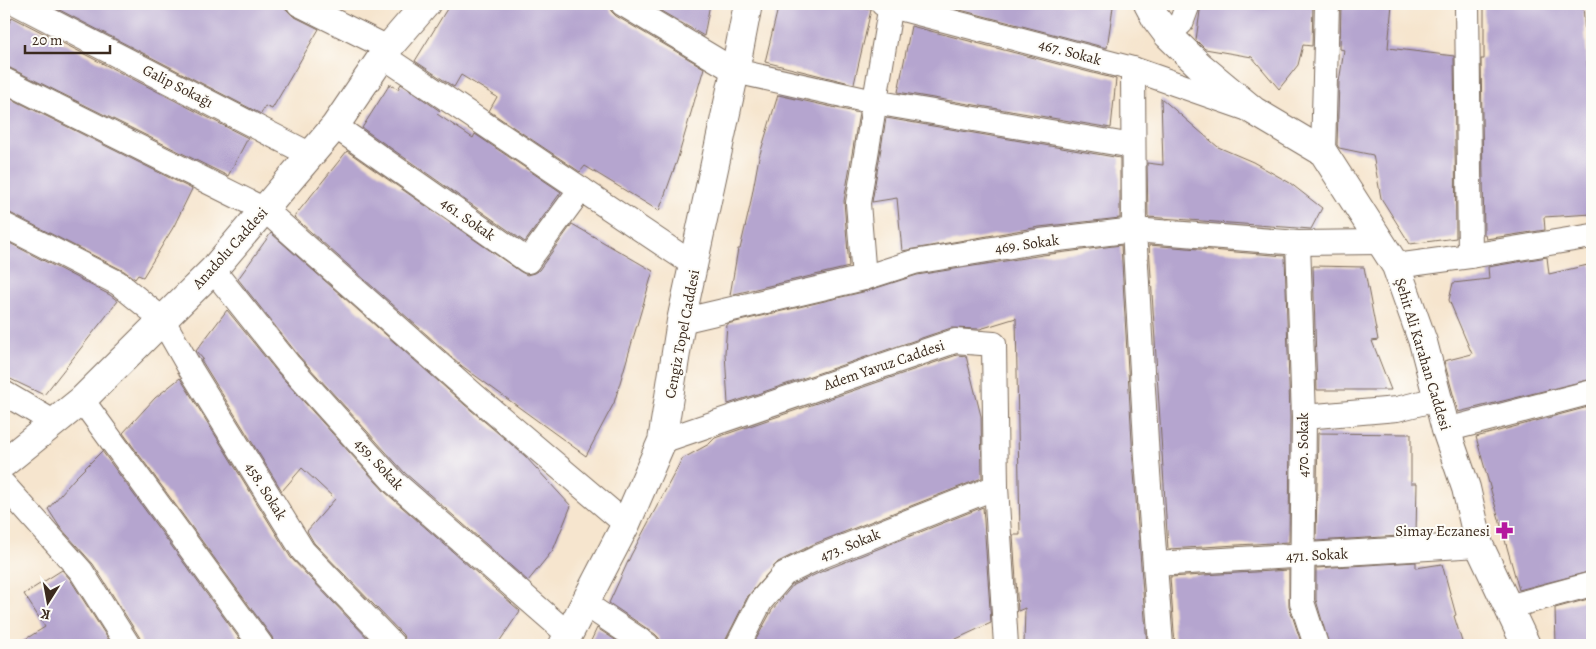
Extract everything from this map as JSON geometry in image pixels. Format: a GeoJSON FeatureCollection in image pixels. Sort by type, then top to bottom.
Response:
{"type":"FeatureCollection","features":[{"type":"Feature","properties":{"kind":"main road","name":"Anadolu Caddesi"},"geometry":{"type":"LineString","coordinates":[[4,463],[82,400],[213,270],[335,126],[385,52],[426,4]]}},
{"type":"Feature","properties":{"kind":"main road","name":"Cengiz Topel Caddesi"},"geometry":{"type":"LineString","coordinates":[[566,640],[626,524],[662,441],[681,321],[748,4]]}},
{"type":"Feature","properties":{"kind":"main road","name":"Şehit Ali Karahan Caddesi"},"geometry":{"type":"LineString","coordinates":[[1148,4],[1156,19],[1168,34],[1200,66],[1254,111],[1324,152],[1396,266],[1423,342],[1446,430],[1466,488],[1479,545],[1526,645]]}},
{"type":"Feature","properties":{"kind":"street","name":"Galip Sokağı"},"geometry":{"type":"LineString","coordinates":[[18,4],[311,154]]}},
{"type":"Feature","properties":{"kind":"street"},"geometry":{"type":"LineString","coordinates":[[299,4],[385,52],[581,189],[694,264]]}},
{"type":"Feature","properties":{"kind":"street"},"geometry":{"type":"LineString","coordinates":[[623,4],[735,71],[874,102],[1133,146]]}},
{"type":"Feature","properties":{"kind":"street"},"geometry":{"type":"LineString","coordinates":[[864,278],[858,203],[888,4]]}},
{"type":"Feature","properties":{"kind":"street","name":"467. Sokak"},"geometry":{"type":"LineString","coordinates":[[888,4],[1133,69],[1254,111]]}},
{"type":"Feature","properties":{"kind":"street"},"geometry":{"type":"LineString","coordinates":[[1168,34],[1181,23],[1188,4]]}},
{"type":"Feature","properties":{"kind":"street"},"geometry":{"type":"LineString","coordinates":[[1324,152],[1327,4]]}},
{"type":"Feature","properties":{"kind":"street"},"geometry":{"type":"LineString","coordinates":[[1467,4],[1470,256]]}},
{"type":"Feature","properties":{"kind":"street"},"geometry":{"type":"LineString","coordinates":[[1133,69],[1134,230],[1147,460],[1161,645]]}},
{"type":"Feature","properties":{"kind":"street"},"geometry":{"type":"LineString","coordinates":[[4,80],[265,210],[474,395],[626,524]]}},
{"type":"Feature","properties":{"kind":"street","name":"461. Sokak"},"geometry":{"type":"LineString","coordinates":[[335,126],[528,262],[581,189]]}},
{"type":"Feature","properties":{"kind":"street"},"geometry":{"type":"LineString","coordinates":[[4,225],[118,284],[162,319]]}},
{"type":"Feature","properties":{"kind":"street","name":"469. Sokak"},"geometry":{"type":"LineString","coordinates":[[681,321],[864,278],[914,262],[1041,241],[1134,230],[1298,243],[1380,242]]}},
{"type":"Feature","properties":{"kind":"street"},"geometry":{"type":"LineString","coordinates":[[1396,266],[1592,236]]}},
{"type":"Feature","properties":{"kind":"street","name":"470. Sokak"},"geometry":{"type":"LineString","coordinates":[[1298,243],[1304,416],[1302,602],[1316,645]]}},
{"type":"Feature","properties":{"kind":"street","name":"459. Sokak"},"geometry":{"type":"LineString","coordinates":[[213,270],[288,364],[395,483],[566,640]]}},
{"type":"Feature","properties":{"kind":"street","name":"458. Sokak"},"geometry":{"type":"LineString","coordinates":[[162,319],[191,370],[303,551],[393,645]]}},
{"type":"Feature","properties":{"kind":"street","name":"Adem Yavuz Caddesi"},"geometry":{"type":"LineString","coordinates":[[662,441],[956,341],[994,344],[996,487],[1006,645]]}},
{"type":"Feature","properties":{"kind":"street"},"geometry":{"type":"LineString","coordinates":[[1446,430],[1592,392]]}},
{"type":"Feature","properties":{"kind":"street"},"geometry":{"type":"LineString","coordinates":[[4,393],[55,423]]}},
{"type":"Feature","properties":{"kind":"street"},"geometry":{"type":"LineString","coordinates":[[1304,416],[1397,409],[1437,399]]}},
{"type":"Feature","properties":{"kind":"street"},"geometry":{"type":"LineString","coordinates":[[82,400],[261,645]]}},
{"type":"Feature","properties":{"kind":"street"},"geometry":{"type":"LineString","coordinates":[[4,485],[81,571],[128,645]]}},
{"type":"Feature","properties":{"kind":"street","name":"473. Sokak"},"geometry":{"type":"LineString","coordinates":[[738,645],[760,602],[784,574],[819,556],[996,487]]}},
{"type":"Feature","properties":{"kind":"street","name":"471. Sokak"},"geometry":{"type":"LineString","coordinates":[[1155,564],[1479,545]]}},
{"type":"Feature","properties":{"kind":"street"},"geometry":{"type":"LineString","coordinates":[[1508,607],[1592,584]]}},
{"type":"Feature","properties":{"kind":"street"},"geometry":{"type":"LineString","coordinates":[[584,603],[647,645]]}},
{"type":"Feature","properties":{"kind":"building"},"geometry":{"type":"Polygon","coordinates":[[[48,4],[278,4],[293,16],[319,29],[272,109],[265,106],[261,114],[48,4]]]}},
{"type":"Feature","properties":{"kind":"building"},"geometry":{"type":"Polygon","coordinates":[[[450,4],[609,4],[611,11],[616,16],[704,68],[677,161],[659,211],[585,166],[580,172],[489,111],[497,97],[461,75],[454,87],[415,61],[450,4]]]}},
{"type":"Feature","properties":{"kind":"building"},"geometry":{"type":"Polygon","coordinates":[[[649,4],[710,4],[704,36],[649,4]]]}},
{"type":"Feature","properties":{"kind":"building"},"geometry":{"type":"Polygon","coordinates":[[[779,4],[844,4],[871,10],[854,84],[765,62],[779,4]]]}},
{"type":"Feature","properties":{"kind":"building"},"geometry":{"type":"Polygon","coordinates":[[[937,4],[1090,4],[1113,7],[1107,48],[937,4]]]}},
{"type":"Feature","properties":{"kind":"building"},"geometry":{"type":"Polygon","coordinates":[[[1201,4],[1313,4],[1312,46],[1303,45],[1298,65],[1279,89],[1252,57],[1205,49],[1196,40],[1201,4]]]}},
{"type":"Feature","properties":{"kind":"building"},"geometry":{"type":"Polygon","coordinates":[[[1341,4],[1392,4],[1388,48],[1454,56],[1456,238],[1410,244],[1381,198],[1373,155],[1339,148],[1337,145],[1339,82],[1344,50],[1340,49],[1341,4]]]}},
{"type":"Feature","properties":{"kind":"building"},"geometry":{"type":"Polygon","coordinates":[[[1583,4],[1592,131],[1592,214],[1544,217],[1545,230],[1486,239],[1484,235],[1481,59],[1484,59],[1484,5],[1583,4]]]}},
{"type":"Feature","properties":{"kind":"building"},"geometry":{"type":"Polygon","coordinates":[[[12,17],[248,138],[228,176],[4,66],[4,33],[12,17]]]}},
{"type":"Feature","properties":{"kind":"building"},"geometry":{"type":"Polygon","coordinates":[[[911,26],[1116,79],[1111,128],[898,92],[911,26]]]}},
{"type":"Feature","properties":{"kind":"building"},"geometry":{"type":"Polygon","coordinates":[[[390,84],[398,89],[401,84],[440,111],[437,114],[473,138],[475,134],[561,192],[525,242],[362,128],[390,84]]]}},
{"type":"Feature","properties":{"kind":"building"},"geometry":{"type":"Polygon","coordinates":[[[4,95],[192,189],[174,226],[143,277],[138,275],[135,279],[124,271],[4,211],[4,95]]]}},
{"type":"Feature","properties":{"kind":"building"},"geometry":{"type":"Polygon","coordinates":[[[778,95],[859,113],[844,201],[849,267],[730,295],[738,249],[740,249],[750,206],[759,157],[778,95]]]}},
{"type":"Feature","properties":{"kind":"building"},"geometry":{"type":"Polygon","coordinates":[[[1161,98],[1218,147],[1253,162],[1290,183],[1322,208],[1311,229],[1148,217],[1147,163],[1163,165],[1161,98]]]}},
{"type":"Feature","properties":{"kind":"building"},"geometry":{"type":"Polygon","coordinates":[[[886,118],[1120,158],[1120,218],[1039,227],[902,251],[897,198],[872,202],[886,118]]]}},
{"type":"Feature","properties":{"kind":"building"},"geometry":{"type":"Polygon","coordinates":[[[347,151],[527,275],[539,270],[572,224],[653,271],[614,403],[586,456],[462,366],[294,217],[347,151]]]}},
{"type":"Feature","properties":{"kind":"building"},"geometry":{"type":"Polygon","coordinates":[[[271,233],[525,456],[571,506],[553,550],[528,581],[405,473],[298,355],[238,279],[271,233]]]}},
{"type":"Feature","properties":{"kind":"building"},"geometry":{"type":"Polygon","coordinates":[[[4,240],[110,295],[118,301],[44,395],[4,376],[4,240]]]}},
{"type":"Feature","properties":{"kind":"building"},"geometry":{"type":"Polygon","coordinates":[[[1121,245],[1133,460],[1147,645],[1024,644],[1025,608],[1018,611],[1013,535],[1020,535],[1016,318],[980,329],[951,328],[728,404],[725,353],[727,324],[867,291],[917,275],[1121,245]]]}},
{"type":"Feature","properties":{"kind":"building"},"geometry":{"type":"Polygon","coordinates":[[[1149,245],[1285,256],[1290,417],[1289,542],[1168,549],[1149,245]]]}},
{"type":"Feature","properties":{"kind":"building"},"geometry":{"type":"Polygon","coordinates":[[[1547,257],[1549,274],[1592,264],[1592,379],[1458,412],[1444,361],[1472,354],[1449,300],[1453,283],[1489,279],[1488,267],[1547,257]]]}},
{"type":"Feature","properties":{"kind":"building"},"geometry":{"type":"Polygon","coordinates":[[[1313,266],[1364,267],[1378,340],[1372,341],[1391,390],[1317,390],[1313,266]]]}},
{"type":"Feature","properties":{"kind":"building"},"geometry":{"type":"Polygon","coordinates":[[[227,310],[278,373],[385,492],[520,611],[497,645],[406,645],[403,635],[314,543],[307,531],[335,499],[302,468],[282,491],[201,360],[203,359],[196,351],[227,310]]]}},
{"type":"Feature","properties":{"kind":"building"},"geometry":{"type":"Polygon","coordinates":[[[957,355],[966,356],[981,416],[982,478],[814,544],[778,562],[748,596],[724,645],[661,645],[659,638],[655,634],[609,603],[631,555],[682,459],[709,444],[715,438],[957,355]]]}},
{"type":"Feature","properties":{"kind":"building"},"geometry":{"type":"Polygon","coordinates":[[[180,378],[291,558],[374,645],[274,645],[272,637],[123,433],[155,398],[180,378]]]}},
{"type":"Feature","properties":{"kind":"building"},"geometry":{"type":"Polygon","coordinates":[[[1592,406],[1592,571],[1519,590],[1476,437],[1592,406]]]}},
{"type":"Feature","properties":{"kind":"building"},"geometry":{"type":"Polygon","coordinates":[[[1318,433],[1411,434],[1411,483],[1417,483],[1416,535],[1316,541],[1318,433]]]}},
{"type":"Feature","properties":{"kind":"building"},"geometry":{"type":"Polygon","coordinates":[[[102,451],[244,645],[142,645],[140,638],[93,564],[59,526],[48,509],[102,451]]]}},
{"type":"Feature","properties":{"kind":"building"},"geometry":{"type":"Polygon","coordinates":[[[983,507],[991,623],[943,645],[753,645],[772,610],[793,585],[825,570],[983,507]]]}},
{"type":"Feature","properties":{"kind":"building"},"geometry":{"type":"Polygon","coordinates":[[[1416,562],[1416,568],[1442,564],[1463,645],[1329,645],[1316,600],[1316,568],[1416,562]]]}},
{"type":"Feature","properties":{"kind":"building"},"geometry":{"type":"Polygon","coordinates":[[[62,570],[70,579],[112,645],[16,645],[45,627],[24,594],[62,570]]]}},
{"type":"Feature","properties":{"kind":"building"},"geometry":{"type":"Polygon","coordinates":[[[1289,570],[1289,606],[1302,645],[1175,645],[1170,577],[1289,570]]]}},
{"type":"Feature","properties":{"kind":"building"},"geometry":{"type":"Polygon","coordinates":[[[1592,598],[1592,645],[1556,645],[1555,608],[1592,598]]]}},
{"type":"Feature","properties":{"kind":"building"},"geometry":{"type":"Polygon","coordinates":[[[597,628],[623,645],[589,645],[597,628]]]}},
{"type":"Feature","properties":{"kind":"place","name":"Simay Eczanesi"},"geometry":{"type":"Point","coordinates":[1504,531]}}]}
